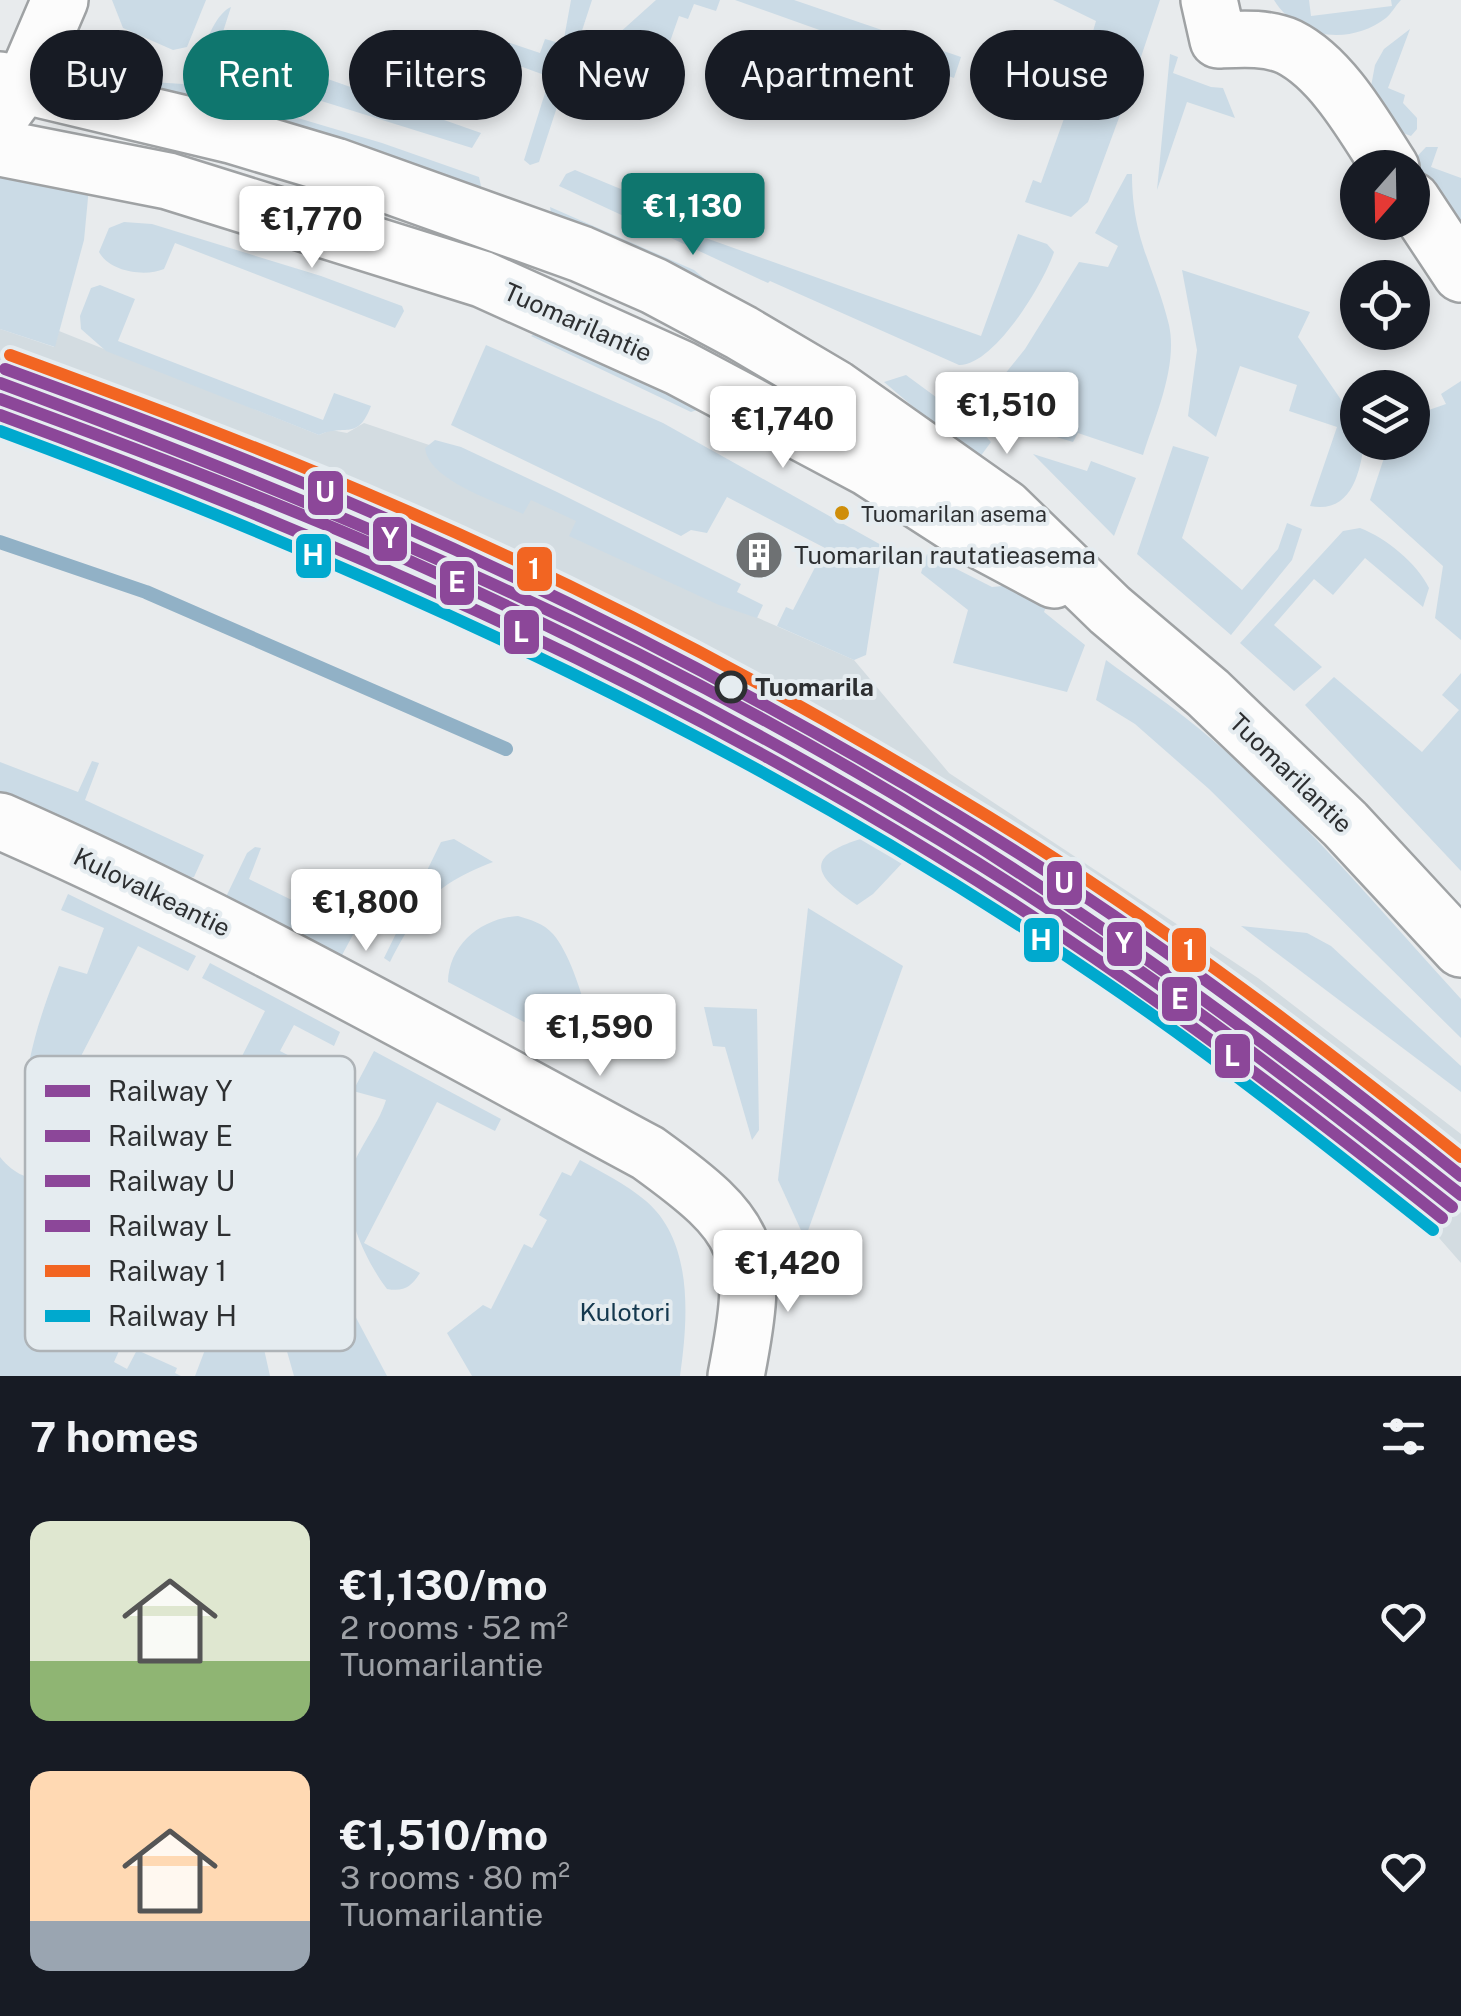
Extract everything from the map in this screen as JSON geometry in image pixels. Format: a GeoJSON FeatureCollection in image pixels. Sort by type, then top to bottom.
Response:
{"type":"FeatureCollection","features":[{"type":"Feature","properties":{"kind":"main road"},"geometry":{"type":"LineString","coordinates":[[8,94],[60,0]]}},
{"type":"Feature","properties":{"kind":"main road"},"geometry":{"type":"LineString","coordinates":[[1214,20],[1257,39],[1288,47],[1321,72],[1378,150]]}},
{"type":"Feature","properties":{"kind":"main road","name":"Tuomarilantie"},"geometry":{"type":"LineString","coordinates":[[8,94],[231,135],[335,166],[582,254],[654,286],[835,388],[1005,508],[1110,610],[1208,694],[1345,824],[1461,950]]}},
{"type":"Feature","properties":{"kind":"main road","name":"Tuomarilantie"},"geometry":{"type":"LineString","coordinates":[[0,148],[168,180],[482,280],[697,377],[868,468],[980,540],[1110,610]]}},
{"type":"Feature","properties":{"kind":"main road"},"geometry":{"type":"LineString","coordinates":[[1430,227],[1461,274]]}},
{"type":"Feature","properties":{"kind":"main road","name":"Kulovalkeantie"},"geometry":{"type":"LineString","coordinates":[[0,821],[70,851],[282,958],[648,1153],[686,1180],[730,1219],[746,1254],[750,1277],[736,1376]]}},
{"type":"Feature","properties":{"kind":"shaded area"},"geometry":{"type":"Polygon","coordinates":[[[0,329],[54,347],[59,331],[319,435],[331,430],[347,433],[364,423],[441,449],[670,556],[733,607],[854,660],[949,773],[1258,978],[1461,1134],[1461,1263],[1411,1206],[1258,1096],[1219,1058],[1105,982],[1101,989],[1057,960],[1060,953],[840,817],[800,800],[607,694],[400,595],[386,583],[379,567],[387,546],[36,417],[0,409],[0,329]]]}},
{"type":"Feature","properties":{"kind":"green space"},"geometry":{"type":"Polygon","coordinates":[[[112,0],[206,0],[194,30],[183,30],[183,48],[173,50],[163,46],[163,30],[123,28],[112,0]]]}},
{"type":"Feature","properties":{"kind":"green space"},"geometry":{"type":"Polygon","coordinates":[[[571,0],[592,0],[582,30],[566,30],[571,0]]]}},
{"type":"Feature","properties":{"kind":"green space"},"geometry":{"type":"Polygon","coordinates":[[[656,0],[720,0],[716,11],[694,4],[688,19],[679,16],[674,30],[623,30],[656,0]]]}},
{"type":"Feature","properties":{"kind":"green space"},"geometry":{"type":"Polygon","coordinates":[[[735,0],[794,0],[882,30],[819,30],[735,0]]]}},
{"type":"Feature","properties":{"kind":"green space"},"geometry":{"type":"Polygon","coordinates":[[[1053,0],[1160,0],[1144,48],[1144,30],[1093,30],[1096,21],[1053,0]]]}},
{"type":"Feature","properties":{"kind":"green space"},"geometry":{"type":"Polygon","coordinates":[[[1274,0],[1309,0],[1311,16],[1392,6],[1391,0],[1401,0],[1372,27],[1341,35],[1310,30],[1296,23],[1274,0]]]}},
{"type":"Feature","properties":{"kind":"green space"},"geometry":{"type":"Polygon","coordinates":[[[231,7],[224,30],[212,30],[217,20],[231,7]]]}},
{"type":"Feature","properties":{"kind":"green space"},"geometry":{"type":"Polygon","coordinates":[[[1410,29],[1388,88],[1405,95],[1403,103],[1417,118],[1417,129],[1411,136],[1384,126],[1369,97],[1375,65],[1384,49],[1410,29]]]}},
{"type":"Feature","properties":{"kind":"green space"},"geometry":{"type":"Polygon","coordinates":[[[522,47],[540,53],[542,47],[542,74],[522,67],[522,47]]]}},
{"type":"Feature","properties":{"kind":"green space"},"geometry":{"type":"Polygon","coordinates":[[[950,53],[961,57],[954,78],[950,77],[950,53]]]}},
{"type":"Feature","properties":{"kind":"green space"},"geometry":{"type":"Polygon","coordinates":[[[1170,54],[1178,57],[1173,73],[1223,88],[1235,118],[1187,102],[1157,190],[1170,54]]]}},
{"type":"Feature","properties":{"kind":"green space"},"geometry":{"type":"Polygon","coordinates":[[[329,79],[349,86],[349,110],[329,103],[329,79]]]}},
{"type":"Feature","properties":{"kind":"green space"},"geometry":{"type":"Polygon","coordinates":[[[163,83],[183,84],[183,108],[163,102],[163,83]]]}},
{"type":"Feature","properties":{"kind":"green space"},"geometry":{"type":"Polygon","coordinates":[[[542,103],[542,120],[553,120],[539,162],[530,165],[524,160],[542,103]]]}},
{"type":"Feature","properties":{"kind":"green space"},"geometry":{"type":"Polygon","coordinates":[[[224,120],[304,120],[479,177],[481,186],[473,191],[224,120]]]}},
{"type":"Feature","properties":{"kind":"green space"},"geometry":{"type":"Polygon","coordinates":[[[382,120],[444,120],[481,133],[472,148],[382,120]]]}},
{"type":"Feature","properties":{"kind":"green space"},"geometry":{"type":"Polygon","coordinates":[[[1064,120],[1118,120],[1088,202],[1071,217],[1025,202],[1033,180],[1041,183],[1064,120]]]}},
{"type":"Feature","properties":{"kind":"green space"},"geometry":{"type":"Polygon","coordinates":[[[1438,147],[1431,167],[1461,178],[1461,260],[1430,200],[1430,150],[1423,150],[1438,147]]]}},
{"type":"Feature","properties":{"kind":"green space"},"geometry":{"type":"Polygon","coordinates":[[[0,163],[90,177],[84,240],[55,347],[0,329],[0,163]]]}},
{"type":"Feature","properties":{"kind":"green space"},"geometry":{"type":"Polygon","coordinates":[[[575,170],[676,212],[672,226],[981,336],[1018,234],[1047,244],[1054,252],[1029,302],[1002,338],[973,362],[959,365],[768,283],[559,186],[566,174],[575,170]]]}},
{"type":"Feature","properties":{"kind":"green space"},"geometry":{"type":"Polygon","coordinates":[[[1127,174],[1132,174],[1140,236],[1171,341],[1164,391],[1143,455],[1078,433],[1073,442],[1037,431],[1003,413],[988,395],[1025,349],[1079,262],[1108,267],[1118,246],[1095,233],[1127,174]]]}},
{"type":"Feature","properties":{"kind":"green space"},"geometry":{"type":"Polygon","coordinates":[[[550,207],[694,270],[724,295],[552,219],[550,207]]]}},
{"type":"Feature","properties":{"kind":"green space"},"geometry":{"type":"Polygon","coordinates":[[[124,222],[152,224],[321,276],[402,306],[404,311],[395,328],[175,243],[164,269],[138,272],[119,268],[99,252],[109,228],[124,222]]]}},
{"type":"Feature","properties":{"kind":"green space"},"geometry":{"type":"Polygon","coordinates":[[[1182,270],[1310,312],[1298,337],[1340,398],[1340,460],[1361,460],[1356,479],[1344,498],[1324,507],[1310,506],[1337,427],[1289,411],[1297,385],[1240,366],[1216,437],[1188,416],[1197,350],[1182,270]]]}},
{"type":"Feature","properties":{"kind":"green space"},"geometry":{"type":"Polygon","coordinates":[[[100,285],[135,299],[118,341],[323,420],[334,393],[371,406],[366,417],[356,428],[319,435],[106,351],[81,329],[80,316],[91,288],[100,285]]]}},
{"type":"Feature","properties":{"kind":"green space"},"geometry":{"type":"Polygon","coordinates":[[[544,329],[652,379],[697,410],[691,412],[531,336],[544,329]]]}},
{"type":"Feature","properties":{"kind":"green space"},"geometry":{"type":"Polygon","coordinates":[[[486,345],[663,423],[883,546],[866,655],[854,660],[777,626],[786,607],[793,610],[825,548],[727,497],[707,533],[691,530],[681,536],[451,425],[486,345]]]}},
{"type":"Feature","properties":{"kind":"green space"},"geometry":{"type":"Polygon","coordinates":[[[906,375],[991,442],[977,461],[884,382],[906,375]]]}},
{"type":"Feature","properties":{"kind":"green space"},"geometry":{"type":"Polygon","coordinates":[[[1461,381],[1461,640],[1435,618],[1443,566],[1370,500],[1383,460],[1430,460],[1430,410],[1446,404],[1441,394],[1461,381]]]}},
{"type":"Feature","properties":{"kind":"green space"},"geometry":{"type":"Polygon","coordinates":[[[435,440],[461,447],[557,492],[741,584],[737,592],[763,605],[757,618],[719,605],[569,536],[576,521],[531,500],[523,514],[450,480],[429,459],[425,448],[435,440]]]}},
{"type":"Feature","properties":{"kind":"green space"},"geometry":{"type":"Polygon","coordinates":[[[1173,446],[1209,457],[1182,538],[1242,590],[1278,549],[1287,523],[1302,529],[1292,560],[1231,635],[1137,554],[1173,446]]]}},
{"type":"Feature","properties":{"kind":"green space"},"geometry":{"type":"Polygon","coordinates":[[[1033,454],[1087,471],[1091,461],[1136,478],[1114,536],[1033,454]]]}},
{"type":"Feature","properties":{"kind":"green space"},"geometry":{"type":"Polygon","coordinates":[[[1360,528],[1390,545],[1417,569],[1429,588],[1423,607],[1365,558],[1333,595],[1314,579],[1274,625],[1322,667],[1294,691],[1240,643],[1343,531],[1360,528]]]}},
{"type":"Feature","properties":{"kind":"green space"},"geometry":{"type":"Polygon","coordinates":[[[927,554],[992,587],[1003,586],[1046,607],[1044,612],[1085,645],[1067,692],[953,663],[968,610],[921,573],[927,554]]]}},
{"type":"Feature","properties":{"kind":"green space"},"geometry":{"type":"Polygon","coordinates":[[[1106,660],[1224,750],[1329,853],[1461,999],[1461,1038],[1209,789],[1135,724],[1096,700],[1106,660]]]}},
{"type":"Feature","properties":{"kind":"green space"},"geometry":{"type":"Polygon","coordinates":[[[1461,673],[1461,871],[1305,705],[1334,677],[1422,752],[1459,710],[1442,695],[1461,673]]]}},
{"type":"Feature","properties":{"kind":"green space"},"geometry":{"type":"Polygon","coordinates":[[[92,761],[99,763],[85,800],[204,855],[194,877],[182,878],[0,796],[0,762],[78,792],[92,761]]]}},
{"type":"Feature","properties":{"kind":"green space"},"geometry":{"type":"Polygon","coordinates":[[[870,836],[907,858],[857,905],[828,881],[822,863],[836,849],[870,836]]]}},
{"type":"Feature","properties":{"kind":"green space"},"geometry":{"type":"Polygon","coordinates":[[[454,839],[493,862],[441,889],[410,925],[390,962],[384,958],[441,842],[454,839]]]}},
{"type":"Feature","properties":{"kind":"green space"},"geometry":{"type":"Polygon","coordinates":[[[261,848],[249,879],[355,931],[341,957],[224,901],[247,853],[261,848]]]}},
{"type":"Feature","properties":{"kind":"green space"},"geometry":{"type":"Polygon","coordinates":[[[68,894],[196,956],[188,971],[138,946],[81,1056],[31,1056],[59,966],[87,974],[104,928],[61,910],[68,894]]]}},
{"type":"Feature","properties":{"kind":"green space"},"geometry":{"type":"Polygon","coordinates":[[[808,908],[903,966],[805,1239],[778,1180],[808,908]]]}},
{"type":"Feature","properties":{"kind":"green space"},"geometry":{"type":"Polygon","coordinates":[[[518,916],[545,927],[562,946],[602,1063],[448,982],[454,956],[470,936],[492,922],[518,916]]]}},
{"type":"Feature","properties":{"kind":"green space"},"geometry":{"type":"Polygon","coordinates":[[[1241,926],[1307,933],[1331,946],[1461,1066],[1461,1092],[1241,926]]]}},
{"type":"Feature","properties":{"kind":"green space"},"geometry":{"type":"Polygon","coordinates":[[[210,963],[340,1032],[334,1046],[294,1025],[280,1051],[290,1056],[242,1056],[265,1011],[202,978],[210,963]]]}},
{"type":"Feature","properties":{"kind":"green space"},"geometry":{"type":"Polygon","coordinates":[[[704,1007],[757,1009],[759,1130],[752,1140],[725,1047],[713,1046],[704,1007]]]}},
{"type":"Feature","properties":{"kind":"green space"},"geometry":{"type":"Polygon","coordinates":[[[374,1051],[501,1119],[495,1131],[437,1102],[364,1243],[420,1273],[403,1289],[387,1289],[355,1227],[355,1160],[386,1100],[355,1092],[374,1051]]]}},
{"type":"Feature","properties":{"kind":"green space"},"geometry":{"type":"Polygon","coordinates":[[[0,1157],[25,1175],[25,1351],[119,1351],[114,1362],[127,1369],[139,1351],[177,1368],[175,1373],[181,1376],[0,1376],[0,1157]]]}},
{"type":"Feature","properties":{"kind":"green space","name":"Kulotori"},"geometry":{"type":"Polygon","coordinates":[[[580,1160],[646,1201],[673,1238],[684,1283],[685,1331],[680,1376],[472,1376],[447,1333],[483,1305],[491,1309],[524,1244],[532,1248],[547,1220],[539,1215],[562,1172],[571,1176],[580,1160]]]}},
{"type":"Feature","properties":{"kind":"green space"},"geometry":{"type":"Polygon","coordinates":[[[355,1316],[387,1376],[294,1376],[287,1351],[355,1351],[355,1316]]]}},
{"type":"Feature","properties":{"kind":"green space"},"geometry":{"type":"Polygon","coordinates":[[[205,1351],[264,1351],[270,1376],[195,1376],[205,1351]]]}},
{"type":"Feature","properties":{"kind":"waterway"},"geometry":{"type":"LineString","coordinates":[[0,542],[146,592],[506,749]]}},
{"type":"Feature","properties":{"kind":"rail line","name":"1"},"geometry":{"type":"LineString","coordinates":[[10,355],[206,428],[473,540],[616,609],[827,721],[1029,842],[1156,927],[1461,1157]]}},
{"type":"Feature","properties":{"kind":"rail line","name":"U"},"geometry":{"type":"LineString","coordinates":[[5,369],[202,443],[468,555],[610,624],[819,735],[955,814],[1151,941],[1461,1176]]}},
{"type":"Feature","properties":{"kind":"rail line","name":"Y"},"geometry":{"type":"LineString","coordinates":[[0,383],[246,478],[489,582],[725,699],[841,763],[1020,873],[1149,961],[1461,1195]]}},
{"type":"Feature","properties":{"kind":"rail line","name":"E"},"geometry":{"type":"LineString","coordinates":[[0,399],[193,471],[455,581],[666,686],[804,761],[940,840],[1138,969],[1452,1207]]}},
{"type":"Feature","properties":{"kind":"rail line","name":"L"},"geometry":{"type":"LineString","coordinates":[[0,415],[241,508],[478,611],[709,726],[822,788],[1001,896],[1130,983],[1257,1074],[1442,1218]]}},
{"type":"Feature","properties":{"kind":"rail line","name":"H"},"geometry":{"type":"LineString","coordinates":[[0,431],[288,544],[429,606],[706,742],[840,816],[973,895],[1145,1010],[1433,1230]]}},
{"type":"Feature","properties":{"kind":"place","name":"Tuomarilan asema"},"geometry":{"type":"Point","coordinates":[842,513]}},
{"type":"Feature","properties":{"kind":"place","name":"Tuomarilan rautatieasema"},"geometry":{"type":"Point","coordinates":[759,555]}},
{"type":"Feature","properties":{"kind":"place","name":"Tuomarila"},"geometry":{"type":"Point","coordinates":[731,687]}}]}
